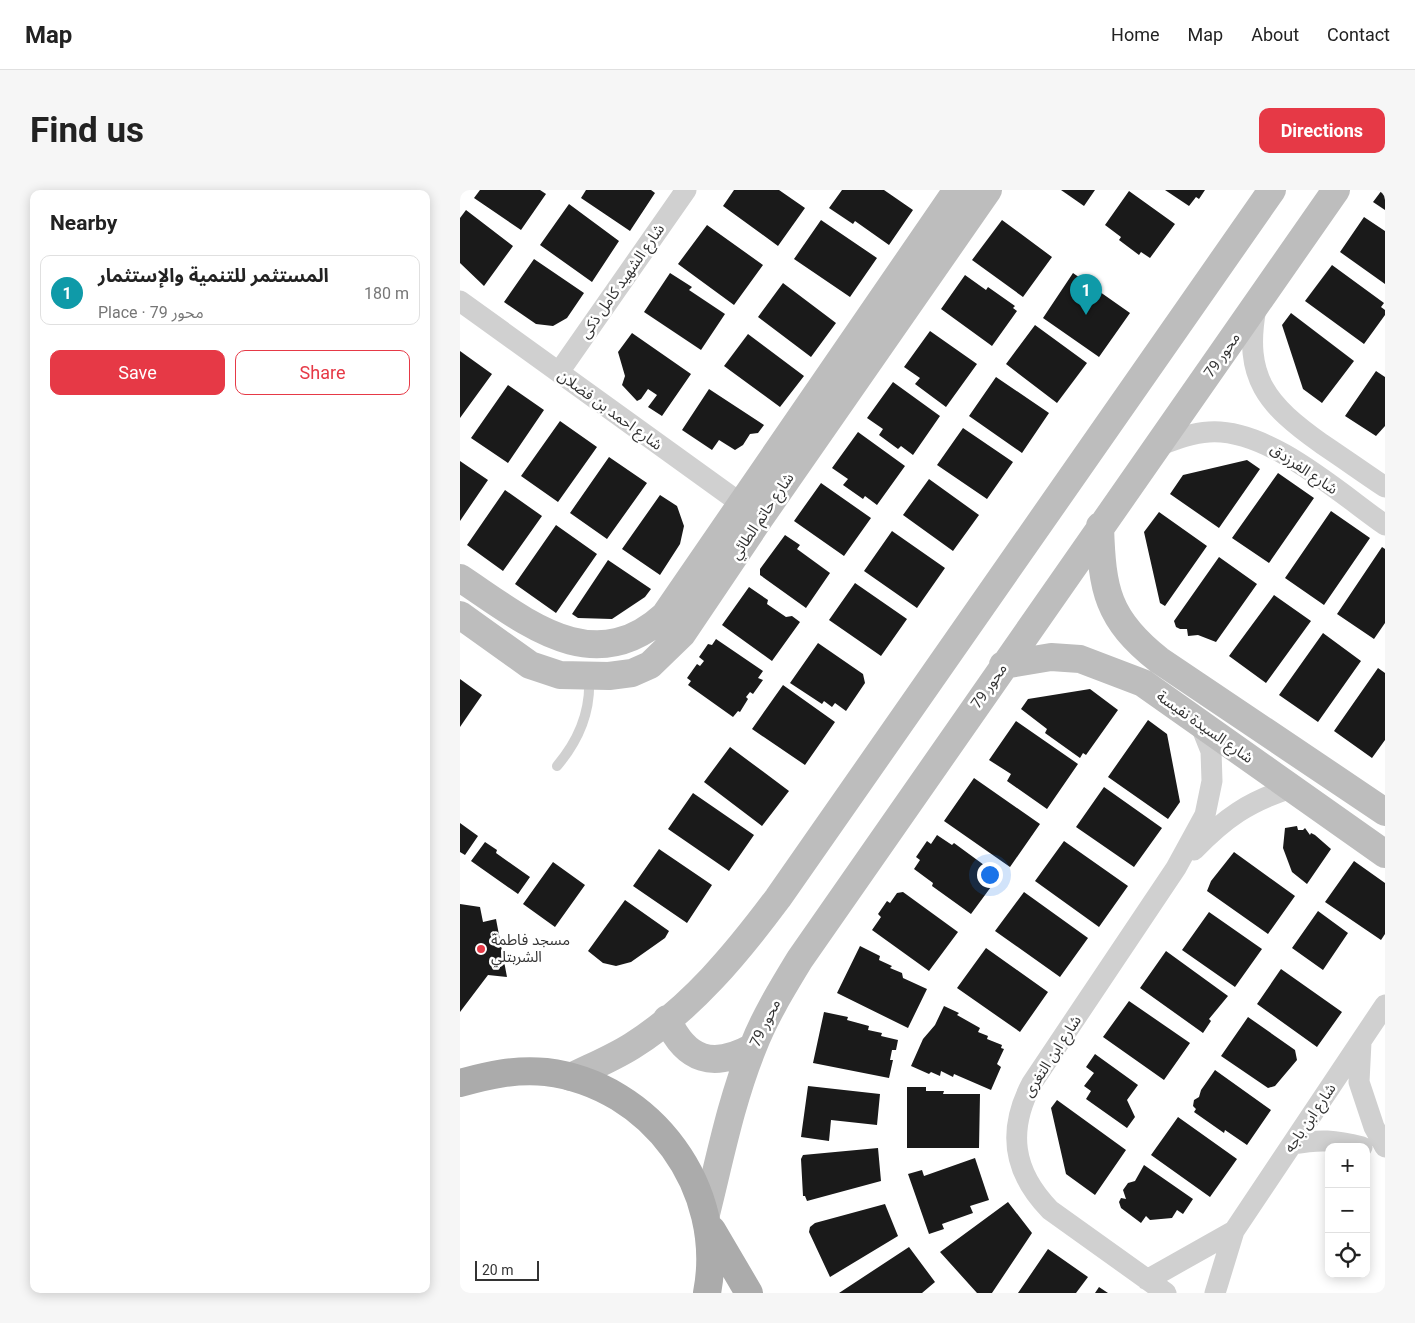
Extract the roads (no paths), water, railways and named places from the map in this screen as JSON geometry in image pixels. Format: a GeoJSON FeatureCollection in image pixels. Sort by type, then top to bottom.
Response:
{"type":"FeatureCollection","features":[{"type":"Feature","properties":{"kind":"main road","name":"شارع حاتم الطائي"},"geometry":{"type":"LineString","coordinates":[[460,615],[530,665],[560,675],[589,677],[632,672],[650,665],[682,634],[751,511],[957,190]]}},
{"type":"Feature","properties":{"kind":"main road","name":"شارع حاتم الطائي"},"geometry":{"type":"LineString","coordinates":[[460,578],[514,614],[555,636],[591,646],[613,644],[634,638],[652,627],[665,616],[751,511],[988,190]]}},
{"type":"Feature","properties":{"kind":"main road"},"geometry":{"type":"LineString","coordinates":[[571,1077],[632,1046],[667,1019],[709,981],[747,938],[778,898],[1272,190]]}},
{"type":"Feature","properties":{"kind":"main road","name":"محور 79"},"geometry":{"type":"LineString","coordinates":[[707,1219],[738,1091],[753,1047],[774,1004],[800,959],[1100,526],[1256,308],[1336,190]]}},
{"type":"Feature","properties":{"kind":"main road","name":"شارع السيدة نفيسة"},"geometry":{"type":"LineString","coordinates":[[1100,526],[1101,566],[1105,590],[1121,623],[1138,644],[1385,812]]}},
{"type":"Feature","properties":{"kind":"main road","name":"شارع السيدة نفيسة"},"geometry":{"type":"LineString","coordinates":[[1003,665],[1050,657],[1080,659],[1143,683],[1385,854]]}},
{"type":"Feature","properties":{"kind":"main road"},"geometry":{"type":"LineString","coordinates":[[1143,683],[1159,660]]}},
{"type":"Feature","properties":{"kind":"main road"},"geometry":{"type":"LineString","coordinates":[[667,1019],[676,1038],[692,1053],[713,1060],[734,1057],[753,1047]]}},
{"type":"Feature","properties":{"kind":"main road"},"geometry":{"type":"LineString","coordinates":[[460,1083],[494,1073],[519,1071],[545,1072],[571,1077],[609,1092],[642,1114],[671,1142],[692,1176],[707,1219],[748,1293]]}},
{"type":"Feature","properties":{"kind":"main road"},"geometry":{"type":"LineString","coordinates":[[707,1219],[711,1271],[707,1293]]}},
{"type":"Feature","properties":{"kind":"street","name":"شارع الشهيد كامل ذكى"},"geometry":{"type":"LineString","coordinates":[[558,372],[686,190]]}},
{"type":"Feature","properties":{"kind":"street","name":"شارع احمد بن فضلان"},"geometry":{"type":"LineString","coordinates":[[460,301],[751,511]]}},
{"type":"Feature","properties":{"kind":"street","name":"شارع الفرزدق"},"geometry":{"type":"LineString","coordinates":[[1256,308],[1252,330],[1252,354],[1258,376],[1269,397],[1283,415],[1385,487]]}},
{"type":"Feature","properties":{"kind":"street","name":"شارع الفرزدق"},"geometry":{"type":"LineString","coordinates":[[1158,446],[1183,436],[1209,432],[1236,434],[1262,442],[1286,454],[1385,525]]}},
{"type":"Feature","properties":{"kind":"street","name":"شارع ابن التغرى"},"geometry":{"type":"LineString","coordinates":[[1166,1293],[1050,1210],[1036,1195],[1026,1178],[1019,1160],[1016,1130],[1023,1101],[1032,1083],[1176,868],[1205,814],[1212,781],[1212,751],[1199,721]]}},
{"type":"Feature","properties":{"kind":"street","name":"شارع ابن التغرى"},"geometry":{"type":"LineString","coordinates":[[1176,868],[1219,824],[1248,805],[1291,788]]}},
{"type":"Feature","properties":{"kind":"street","name":"شارع ابن باجه"},"geometry":{"type":"LineString","coordinates":[[1215,1293],[1234,1231],[1385,1005]]}},
{"type":"Feature","properties":{"kind":"street"},"geometry":{"type":"LineString","coordinates":[[1361,1042],[1360,1082],[1365,1105],[1385,1147]]}},
{"type":"Feature","properties":{"kind":"street"},"geometry":{"type":"LineString","coordinates":[[1292,1144],[1320,1139],[1347,1143]]}},
{"type":"Feature","properties":{"kind":"street"},"geometry":{"type":"LineString","coordinates":[[1370,1149],[1385,1153]]}},
{"type":"Feature","properties":{"kind":"street","name":"شارع ابن باجه"},"geometry":{"type":"LineString","coordinates":[[1147,1280],[1234,1231]]}},
{"type":"Feature","properties":{"kind":"lane"},"geometry":{"type":"LineString","coordinates":[[557,766],[570,750],[580,732],[589,699],[589,677]]}},
{"type":"Feature","properties":{"kind":"place","name":"المستثمر للتنمية والإستثمار"},"geometry":{"type":"Point","coordinates":[1086,315]}},
{"type":"Feature","properties":{"kind":"place","name":"مسجد فاطمة الشربتلي"},"geometry":{"type":"Point","coordinates":[481,949]}}]}
